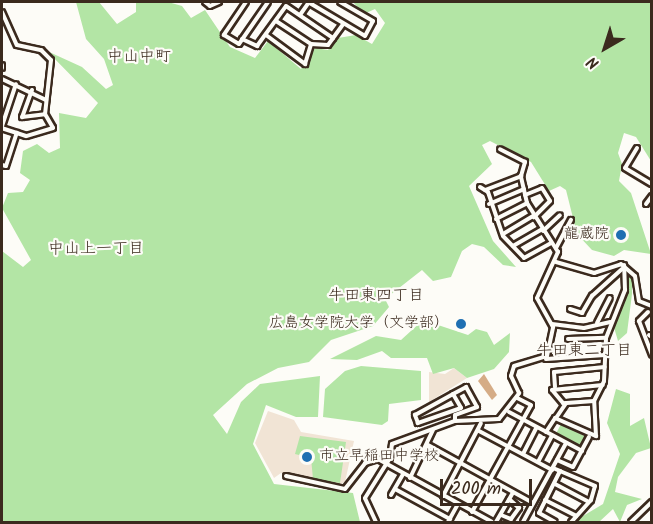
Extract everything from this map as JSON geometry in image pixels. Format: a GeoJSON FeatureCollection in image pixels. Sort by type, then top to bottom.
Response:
{"type":"FeatureCollection","features":[{"type":"Feature","properties":{"kind":"street"},"geometry":{"type":"LineString","coordinates":[[205,2],[210,6],[219,2]]}},
{"type":"Feature","properties":{"kind":"street"},"geometry":{"type":"LineString","coordinates":[[246,2],[224,35],[239,44],[267,2]]}},
{"type":"Feature","properties":{"kind":"street"},"geometry":{"type":"LineString","coordinates":[[300,15],[308,2],[365,36],[373,21],[340,2]]}},
{"type":"Feature","properties":{"kind":"street"},"geometry":{"type":"LineString","coordinates":[[242,39],[254,47],[266,35],[286,6],[333,38]]}},
{"type":"Feature","properties":{"kind":"street"},"geometry":{"type":"LineString","coordinates":[[2,12],[17,45],[42,50],[51,60],[45,114],[53,128],[26,136],[2,127],[15,84]]}},
{"type":"Feature","properties":{"kind":"street"},"geometry":{"type":"LineString","coordinates":[[276,21],[311,44],[328,45],[343,24]]}},
{"type":"Feature","properties":{"kind":"street"},"geometry":{"type":"LineString","coordinates":[[266,35],[280,40],[302,64],[311,44]]}},
{"type":"Feature","properties":{"kind":"street"},"geometry":{"type":"LineString","coordinates":[[2,79],[32,90],[47,100]]}},
{"type":"Feature","properties":{"kind":"street"},"geometry":{"type":"LineString","coordinates":[[32,90],[22,117],[45,114]]}},
{"type":"Feature","properties":{"kind":"street"},"geometry":{"type":"LineString","coordinates":[[2,165],[6,166],[17,133]]}},
{"type":"Feature","properties":{"kind":"street"},"geometry":{"type":"LineString","coordinates":[[637,148],[625,168],[651,184]]}},
{"type":"Feature","properties":{"kind":"street"},"geometry":{"type":"LineString","coordinates":[[500,149],[525,162],[521,176],[527,203],[542,230],[556,248]]}},
{"type":"Feature","properties":{"kind":"street"},"geometry":{"type":"LineString","coordinates":[[485,190],[521,176]]}},
{"type":"Feature","properties":{"kind":"street"},"geometry":{"type":"LineString","coordinates":[[480,187],[485,190],[503,234],[524,258],[551,243]]}},
{"type":"Feature","properties":{"kind":"street"},"geometry":{"type":"LineString","coordinates":[[503,234],[534,217],[550,201],[542,188],[525,195]]}},
{"type":"Feature","properties":{"kind":"street"},"geometry":{"type":"LineString","coordinates":[[489,204],[524,189]]}},
{"type":"Feature","properties":{"kind":"street"},"geometry":{"type":"LineString","coordinates":[[646,204],[651,196]]}},
{"type":"Feature","properties":{"kind":"street"},"geometry":{"type":"LineString","coordinates":[[496,219],[527,203]]}},
{"type":"Feature","properties":{"kind":"street"},"geometry":{"type":"LineString","coordinates":[[513,246],[542,230],[560,214]]}},
{"type":"Feature","properties":{"kind":"street"},"geometry":{"type":"LineString","coordinates":[[546,359],[552,324],[537,298],[540,283],[556,262],[556,248],[571,220]]}},
{"type":"Feature","properties":{"kind":"street"},"geometry":{"type":"LineString","coordinates":[[556,262],[594,273],[623,267]]}},
{"type":"Feature","properties":{"kind":"street"},"geometry":{"type":"LineString","coordinates":[[623,267],[636,278],[637,298],[649,306],[648,312],[639,321],[650,353],[643,356]]}},
{"type":"Feature","properties":{"kind":"street"},"geometry":{"type":"LineString","coordinates":[[570,309],[582,313],[592,296],[623,267]]}},
{"type":"Feature","properties":{"kind":"street"},"geometry":{"type":"LineString","coordinates":[[556,418],[589,437],[596,436],[594,400],[603,385],[606,338],[610,322],[627,281],[623,267]]}},
{"type":"Feature","properties":{"kind":"street"},"geometry":{"type":"LineString","coordinates":[[597,323],[610,298]]}},
{"type":"Feature","properties":{"kind":"street"},"geometry":{"type":"LineString","coordinates":[[648,312],[651,317]]}},
{"type":"Feature","properties":{"kind":"street"},"geometry":{"type":"LineString","coordinates":[[552,324],[584,328],[597,323],[610,322]]}},
{"type":"Feature","properties":{"kind":"street"},"geometry":{"type":"LineString","coordinates":[[568,339],[606,338]]}},
{"type":"Feature","properties":{"kind":"street"},"geometry":{"type":"LineString","coordinates":[[376,522],[365,498],[387,463],[392,444],[455,421],[482,423],[509,412],[517,398],[514,366],[546,359],[605,356]]}},
{"type":"Feature","properties":{"kind":"street"},"geometry":{"type":"LineString","coordinates":[[594,400],[566,403],[553,395],[554,372],[605,367]]}},
{"type":"Feature","properties":{"kind":"street"},"geometry":{"type":"LineString","coordinates":[[555,387],[603,385]]}},
{"type":"Feature","properties":{"kind":"street"},"geometry":{"type":"LineString","coordinates":[[453,394],[461,408],[418,423],[416,415],[453,394],[466,387],[477,407],[455,415],[455,421]]}},
{"type":"Feature","properties":{"kind":"street"},"geometry":{"type":"LineString","coordinates":[[472,512],[531,405],[517,398]]}},
{"type":"Feature","properties":{"kind":"street"},"geometry":{"type":"LineString","coordinates":[[546,432],[566,403]]}},
{"type":"Feature","properties":{"kind":"street"},"geometry":{"type":"LineString","coordinates":[[509,412],[582,451]]}},
{"type":"Feature","properties":{"kind":"street"},"geometry":{"type":"LineString","coordinates":[[443,496],[482,423]]}},
{"type":"Feature","properties":{"kind":"street"},"geometry":{"type":"LineString","coordinates":[[523,454],[537,427]]}},
{"type":"Feature","properties":{"kind":"street"},"geometry":{"type":"LineString","coordinates":[[410,478],[428,445],[433,430]]}},
{"type":"Feature","properties":{"kind":"street"},"geometry":{"type":"LineString","coordinates":[[479,431],[552,469],[595,486],[589,502],[571,522]]}},
{"type":"Feature","properties":{"kind":"street"},"geometry":{"type":"LineString","coordinates":[[538,462],[552,435]]}},
{"type":"Feature","properties":{"kind":"street"},"geometry":{"type":"LineString","coordinates":[[557,460],[573,467],[589,437]]}},
{"type":"Feature","properties":{"kind":"street"},"geometry":{"type":"LineString","coordinates":[[523,522],[566,443]]}},
{"type":"Feature","properties":{"kind":"street"},"geometry":{"type":"LineString","coordinates":[[428,445],[533,503]]}},
{"type":"Feature","properties":{"kind":"street"},"geometry":{"type":"LineString","coordinates":[[286,476],[338,490],[352,486],[368,460],[387,463],[486,521],[494,522],[501,515],[513,492]]}},
{"type":"Feature","properties":{"kind":"street"},"geometry":{"type":"LineString","coordinates":[[555,522],[539,513],[560,471]]}},
{"type":"Feature","properties":{"kind":"street"},"geometry":{"type":"LineString","coordinates":[[391,495],[404,474]]}},
{"type":"Feature","properties":{"kind":"street"},"geometry":{"type":"LineString","coordinates":[[555,484],[589,502]]}},
{"type":"Feature","properties":{"kind":"street"},"geometry":{"type":"LineString","coordinates":[[395,489],[449,521],[458,504]]}},
{"type":"Feature","properties":{"kind":"street"},"geometry":{"type":"LineString","coordinates":[[501,515],[511,519],[519,508],[509,500]]}},
{"type":"Feature","properties":{"kind":"street"},"geometry":{"type":"LineString","coordinates":[[545,500],[576,516]]}},
{"type":"Feature","properties":{"kind":"street"},"geometry":{"type":"LineString","coordinates":[[631,522],[651,502]]}},
{"type":"Feature","properties":{"kind":"shaded area"},"geometry":{"type":"Polygon","coordinates":[[[454,368],[467,378],[429,402],[429,372],[445,374],[454,368]]]}},
{"type":"Feature","properties":{"kind":"shaded area","name":"市立早稲田中学校"},"geometry":{"type":"Polygon","coordinates":[[[268,411],[294,420],[301,432],[354,441],[345,482],[337,486],[281,473],[274,478],[255,443],[268,411]]]}},
{"type":"Feature","properties":{"kind":"green space"},"geometry":{"type":"Polygon","coordinates":[[[76,2],[99,2],[117,24],[136,12],[136,2],[168,2],[182,6],[191,18],[205,10],[230,47],[255,58],[268,41],[301,69],[315,48],[328,50],[338,38],[356,35],[372,44],[385,23],[375,9],[364,14],[353,2],[651,2],[651,161],[636,137],[624,133],[618,153],[622,164],[619,181],[631,193],[651,254],[624,250],[614,256],[592,250],[577,234],[566,190],[560,186],[549,191],[531,162],[490,141],[482,145],[492,164],[469,186],[493,241],[516,267],[503,265],[484,247],[472,244],[462,251],[451,277],[433,281],[422,270],[385,299],[389,307],[373,326],[331,340],[309,362],[278,368],[247,384],[213,415],[227,434],[241,402],[260,384],[320,376],[318,417],[296,417],[266,405],[253,444],[274,484],[353,493],[360,522],[2,522],[2,251],[23,267],[31,260],[2,208],[8,193],[23,192],[30,180],[20,173],[23,151],[37,144],[49,153],[60,148],[59,113],[86,118],[98,103],[47,51],[82,67],[106,89],[113,85],[104,59],[86,39],[76,2]]]}},
{"type":"Feature","properties":{"kind":"green space"},"geometry":{"type":"Polygon","coordinates":[[[626,270],[632,278],[632,294],[627,333],[618,341],[613,324],[628,286],[626,270]]]}},
{"type":"Feature","properties":{"kind":"green space"},"geometry":{"type":"Polygon","coordinates":[[[423,320],[468,335],[476,329],[487,332],[494,345],[510,333],[509,352],[494,369],[467,378],[454,368],[433,374],[427,358],[391,358],[382,351],[357,360],[330,359],[376,336],[401,340],[423,320]]]}},
{"type":"Feature","properties":{"kind":"green space"},"geometry":{"type":"Polygon","coordinates":[[[361,366],[421,371],[421,400],[389,404],[388,421],[382,425],[323,417],[325,389],[345,371],[361,366]]]}},
{"type":"Feature","properties":{"kind":"green space"},"geometry":{"type":"Polygon","coordinates":[[[616,389],[630,394],[630,426],[644,418],[651,448],[636,453],[618,477],[615,492],[642,499],[627,505],[620,522],[613,509],[599,522],[573,522],[603,504],[620,454],[607,423],[616,389]]]}},
{"type":"Feature","properties":{"kind":"green space"},"geometry":{"type":"Polygon","coordinates":[[[561,424],[586,437],[580,448],[555,436],[561,424]]]}},
{"type":"Feature","properties":{"kind":"green space"},"geometry":{"type":"Polygon","coordinates":[[[300,436],[346,442],[340,483],[313,479],[311,458],[295,454],[300,436]]]}},
{"type":"Feature","properties":{"kind":"building"},"geometry":{"type":"Polygon","coordinates":[[[484,374],[497,395],[492,400],[478,381],[484,374]]]}},
{"type":"Feature","properties":{"kind":"place","name":"龍蔵院"},"geometry":{"type":"Point","coordinates":[621,235]}},
{"type":"Feature","properties":{"kind":"place","name":"広島女学院大学（文学部）"},"geometry":{"type":"Point","coordinates":[461,324]}},
{"type":"Feature","properties":{"kind":"place","name":"市立早稲田中学校"},"geometry":{"type":"Point","coordinates":[307,457]}},
{"type":"Feature","properties":{"kind":"district","name":"中山中町"},"geometry":{"type":"Point","coordinates":[139,57]}},
{"type":"Feature","properties":{"kind":"district","name":"中山上一丁目"},"geometry":{"type":"Point","coordinates":[96,249]}},
{"type":"Feature","properties":{"kind":"district","name":"牛田東四丁目"},"geometry":{"type":"Point","coordinates":[376,296]}},
{"type":"Feature","properties":{"kind":"district","name":"牛田東二丁目"},"geometry":{"type":"Point","coordinates":[584,351]}}]}
